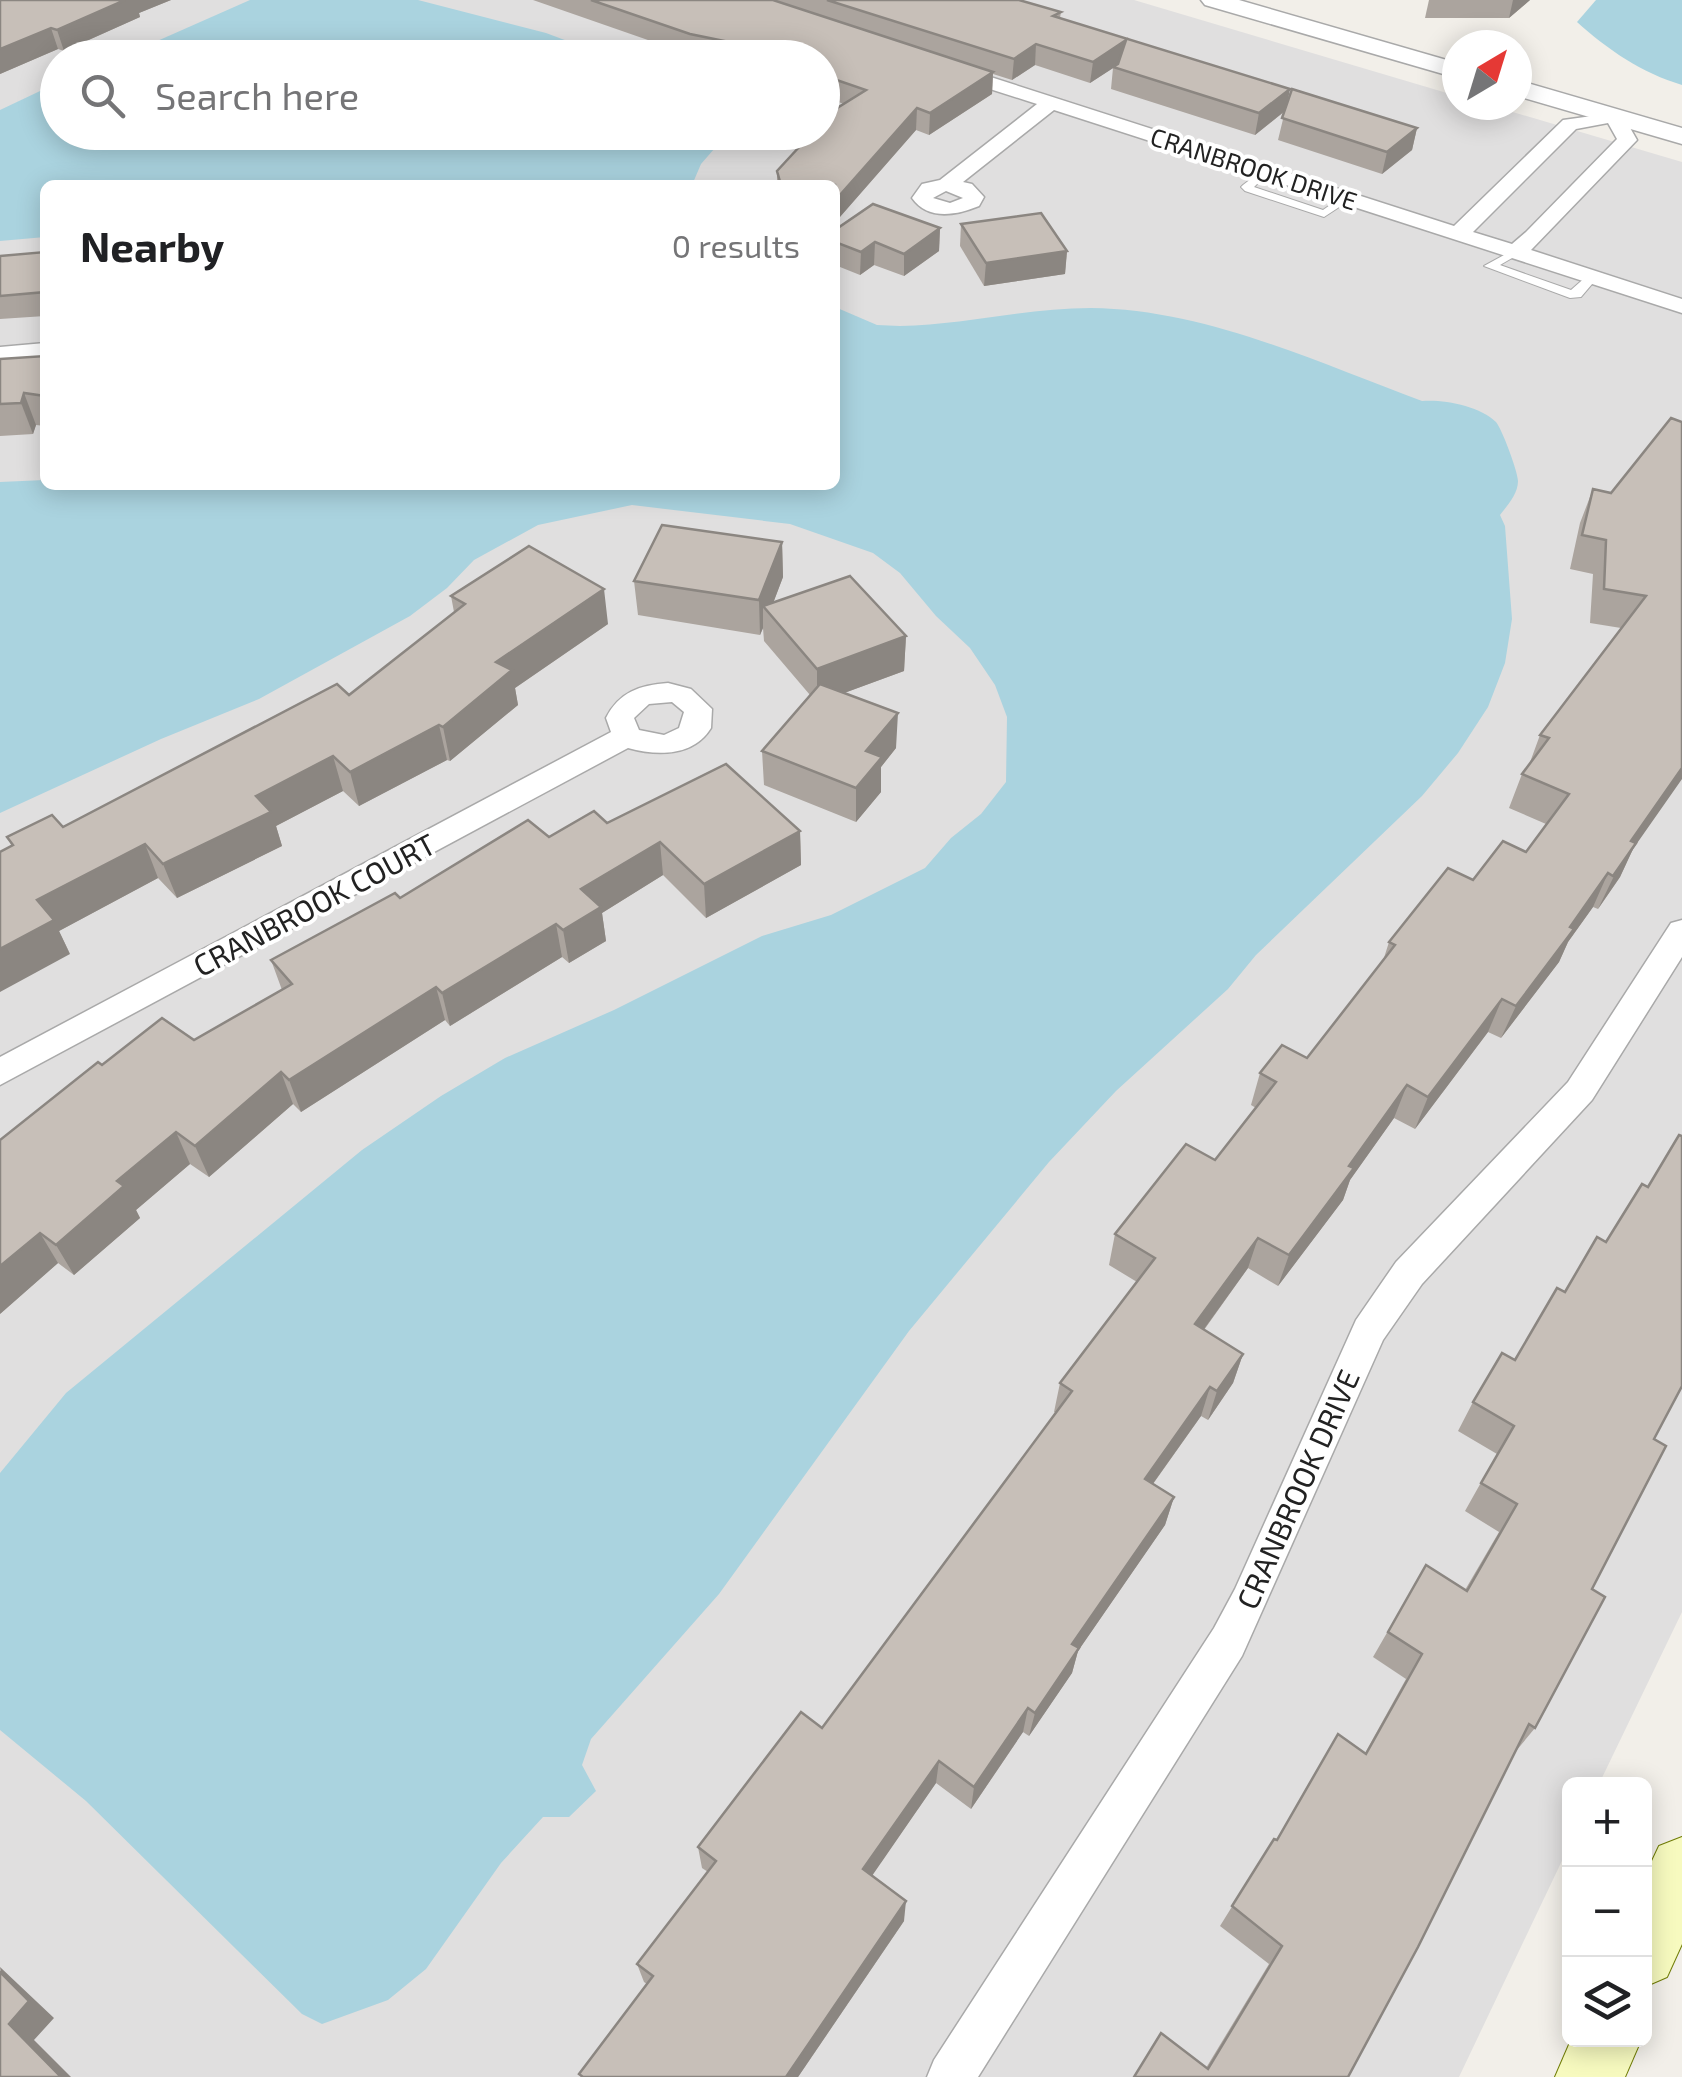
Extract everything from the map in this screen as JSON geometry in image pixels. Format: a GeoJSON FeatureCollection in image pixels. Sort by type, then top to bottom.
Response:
{"type":"FeatureCollection","features":[{"type":"Feature","properties":{"kind":"main road"},"geometry":{"type":"LineString","coordinates":[[1652,1936],[1682,1868]]}},
{"type":"Feature","properties":{"kind":"main road"},"geometry":{"type":"LineString","coordinates":[[1590,2077],[1604,2047]]}},
{"type":"Feature","properties":{"kind":"street"},"geometry":{"type":"LineString","coordinates":[[1213,0],[1442,66]]}},
{"type":"Feature","properties":{"kind":"street","name":"CRANBROOK DRIVE"},"geometry":{"type":"LineString","coordinates":[[934,65],[1682,306]]}},
{"type":"Feature","properties":{"kind":"street"},"geometry":{"type":"LineString","coordinates":[[1532,92],[1682,136]]}},
{"type":"Feature","properties":{"kind":"street"},"geometry":{"type":"LineString","coordinates":[[946,184],[1051,103]]}},
{"type":"Feature","properties":{"kind":"street"},"geometry":{"type":"LineString","coordinates":[[1458,234],[1570,124],[1614,116]]}},
{"type":"Feature","properties":{"kind":"street"},"geometry":{"type":"LineString","coordinates":[[1515,252],[1627,140],[1614,116]]}},
{"type":"Feature","properties":{"kind":"street"},"geometry":{"type":"LineString","coordinates":[[0,354],[40,350]]}},
{"type":"Feature","properties":{"kind":"street","name":"CRANBROOK COURT"},"geometry":{"type":"LineString","coordinates":[[0,1072],[628,736]]}},
{"type":"Feature","properties":{"kind":"street","name":"CRANBROOK DRIVE"},"geometry":{"type":"LineString","coordinates":[[951,2077],[1228,1642],[1249,1603],[1369,1331],[1409,1273],[1580,1090],[1682,930]]}},
{"type":"Feature","properties":{"kind":"shaded area"},"geometry":{"type":"Polygon","coordinates":[[[0,0],[1134,0],[1442,92],[1442,120],[1532,118],[1682,162],[1682,1612],[1602,1777],[1562,1777],[1562,1861],[1459,2077],[0,2077],[0,0]]]}},
{"type":"Feature","properties":{"kind":"water"},"geometry":{"type":"Polygon","coordinates":[[[250,0],[418,0],[565,40],[159,40],[250,0]]]}},
{"type":"Feature","properties":{"kind":"water"},"geometry":{"type":"Polygon","coordinates":[[[1596,0],[1682,0],[1682,85],[1626,60],[1577,22],[1596,0]]]}},
{"type":"Feature","properties":{"kind":"water"},"geometry":{"type":"Polygon","coordinates":[[[40,91],[40,150],[713,150],[694,180],[40,180],[40,237],[0,241],[0,110],[40,91]]]}},
{"type":"Feature","properties":{"kind":"water"},"geometry":{"type":"Polygon","coordinates":[[[1091,308],[1176,317],[1218,328],[1422,401],[1440,401],[1481,412],[1499,426],[1518,481],[1514,495],[1500,515],[1505,526],[1512,619],[1505,663],[1488,707],[1458,753],[1422,796],[1256,955],[1228,989],[1116,1091],[1049,1162],[909,1331],[719,1594],[591,1739],[582,1765],[596,1791],[569,1817],[543,1817],[501,1863],[426,1969],[388,2000],[322,2024],[302,2014],[86,1801],[0,1730],[0,1473],[66,1393],[362,1150],[441,1096],[505,1058],[614,1010],[762,936],[831,915],[925,868],[951,838],[981,814],[1006,782],[1007,717],[995,685],[970,648],[936,616],[900,573],[873,553],[790,524],[632,505],[538,525],[474,560],[447,588],[410,616],[259,699],[0,813],[0,482],[40,480],[40,490],[840,490],[840,309],[877,325],[900,326],[1091,308]]]}},
{"type":"Feature","properties":{"kind":"building"},"geometry":{"type":"Polygon","coordinates":[[[0,0],[125,0],[57,30],[51,28],[0,49],[0,0]]]}},
{"type":"Feature","properties":{"kind":"building"},"geometry":{"type":"Polygon","coordinates":[[[591,0],[773,0],[993,72],[930,113],[917,108],[840,195],[840,180],[780,180],[777,171],[796,150],[840,150],[840,106],[866,90],[840,81],[840,40],[719,40],[591,0]]]}},
{"type":"Feature","properties":{"kind":"building"},"geometry":{"type":"Polygon","coordinates":[[[827,0],[1019,0],[1061,12],[1053,16],[1290,89],[1259,113],[1113,67],[1118,64],[1126,40],[1093,62],[1036,44],[1014,59],[827,0]]]}},
{"type":"Feature","properties":{"kind":"building"},"geometry":{"type":"Polygon","coordinates":[[[1292,89],[1417,128],[1387,152],[1282,118],[1292,89]]]}},
{"type":"Feature","properties":{"kind":"building"},"geometry":{"type":"Polygon","coordinates":[[[873,204],[940,228],[904,254],[875,242],[861,252],[840,244],[840,227],[873,204]]]}},
{"type":"Feature","properties":{"kind":"building"},"geometry":{"type":"Polygon","coordinates":[[[1041,213],[1067,251],[986,263],[961,224],[1041,213]]]}},
{"type":"Feature","properties":{"kind":"building"},"geometry":{"type":"Polygon","coordinates":[[[40,252],[40,292],[0,296],[0,256],[40,252]]]}},
{"type":"Feature","properties":{"kind":"building"},"geometry":{"type":"Polygon","coordinates":[[[40,356],[40,395],[24,393],[21,403],[0,404],[0,359],[40,356]]]}},
{"type":"Feature","properties":{"kind":"building"},"geometry":{"type":"Polygon","coordinates":[[[1671,418],[1682,422],[1682,768],[1631,841],[1636,843],[1613,876],[1608,873],[1570,927],[1574,929],[1516,1006],[1502,999],[1428,1097],[1407,1085],[1349,1166],[1354,1168],[1289,1255],[1258,1238],[1195,1324],[1243,1354],[1217,1391],[1210,1387],[1145,1479],[1174,1497],[1072,1644],[1079,1648],[1035,1713],[1028,1708],[974,1787],[939,1761],[863,1869],[906,1901],[786,2077],[583,2077],[579,2074],[653,1976],[637,1964],[716,1861],[698,1847],[801,1712],[822,1728],[1072,1391],[1060,1383],[1155,1258],[1115,1234],[1186,1144],[1215,1160],[1276,1082],[1260,1073],[1282,1045],[1307,1058],[1395,945],[1389,942],[1448,868],[1473,880],[1503,841],[1526,852],[1569,794],[1522,774],[1549,738],[1540,735],[1646,596],[1604,589],[1606,540],[1582,535],[1593,489],[1611,493],[1671,418]]]}},
{"type":"Feature","properties":{"kind":"building"},"geometry":{"type":"Polygon","coordinates":[[[662,525],[782,542],[759,600],[634,581],[662,525]]]}},
{"type":"Feature","properties":{"kind":"building"},"geometry":{"type":"Polygon","coordinates":[[[529,546],[604,589],[496,662],[512,670],[443,727],[439,725],[350,772],[333,756],[256,796],[271,812],[163,864],[145,844],[37,900],[54,920],[0,949],[0,852],[13,845],[7,837],[52,815],[63,827],[337,684],[349,695],[465,604],[451,596],[529,546]]]}},
{"type":"Feature","properties":{"kind":"building"},"geometry":{"type":"Polygon","coordinates":[[[850,576],[906,636],[817,669],[763,606],[850,576]]]}},
{"type":"Feature","properties":{"kind":"building"},"geometry":{"type":"Polygon","coordinates":[[[820,684],[898,713],[866,751],[882,757],[856,788],[762,751],[820,684]]]}},
{"type":"Feature","properties":{"kind":"building"},"geometry":{"type":"Polygon","coordinates":[[[726,764],[800,831],[704,884],[660,842],[581,889],[601,907],[563,930],[556,924],[442,993],[436,987],[289,1080],[281,1072],[195,1146],[176,1132],[117,1181],[124,1186],[56,1245],[40,1233],[0,1266],[0,1140],[98,1062],[102,1065],[162,1018],[194,1040],[292,984],[271,960],[395,893],[400,898],[528,820],[549,837],[594,811],[607,823],[726,764]]]}},
{"type":"Feature","properties":{"kind":"building"},"geometry":{"type":"Polygon","coordinates":[[[1679,1135],[1682,1386],[1654,1439],[1666,1446],[1592,1589],[1605,1597],[1535,1728],[1529,1724],[1348,2077],[1134,2077],[1161,2033],[1208,2069],[1282,1946],[1232,1906],[1274,1839],[1277,1840],[1338,1734],[1366,1754],[1422,1654],[1388,1632],[1426,1565],[1467,1591],[1517,1504],[1481,1483],[1514,1426],[1473,1402],[1502,1353],[1515,1360],[1557,1288],[1565,1292],[1597,1237],[1606,1242],[1642,1184],[1648,1187],[1679,1135]]]}},
{"type":"Feature","properties":{"kind":"building"},"geometry":{"type":"Polygon","coordinates":[[[0,1972],[29,2001],[9,2024],[61,2077],[0,2077],[0,1972]]]}}]}
